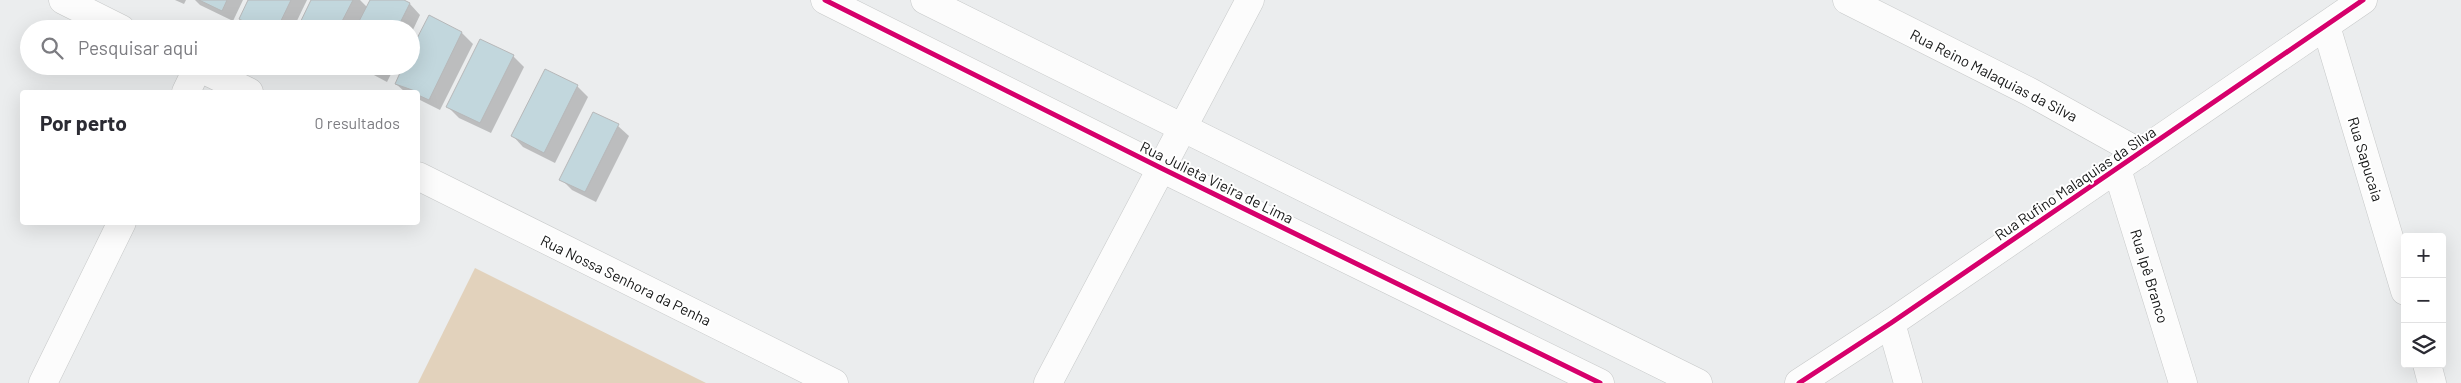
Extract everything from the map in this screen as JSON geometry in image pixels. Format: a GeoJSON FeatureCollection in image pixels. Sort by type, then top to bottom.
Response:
{"type":"FeatureCollection","features":[{"type":"Feature","properties":{"kind":"street"},"geometry":{"type":"LineString","coordinates":[[63,0],[103,20]]}},
{"type":"Feature","properties":{"kind":"street","name":"Rua Julieta Vieira de Lima"},"geometry":{"type":"LineString","coordinates":[[825,0],[1161,168],[1600,383]]}},
{"type":"Feature","properties":{"kind":"street"},"geometry":{"type":"LineString","coordinates":[[925,0],[1698,383]]}},
{"type":"Feature","properties":{"kind":"street"},"geometry":{"type":"LineString","coordinates":[[1048,383],[1250,0]]}},
{"type":"Feature","properties":{"kind":"street","name":"Rua Reino Malaquias da Silva"},"geometry":{"type":"LineString","coordinates":[[1848,0],[2030,92],[2140,153]]}},
{"type":"Feature","properties":{"kind":"street","name":"Rua Rufino Malaquias da Silva"},"geometry":{"type":"LineString","coordinates":[[1799,383],[1891,323],[2363,0]]}},
{"type":"Feature","properties":{"kind":"street","name":"Rua Sapucaia"},"geometry":{"type":"LineString","coordinates":[[2326,26],[2401,278]]}},
{"type":"Feature","properties":{"kind":"street"},"geometry":{"type":"LineString","coordinates":[[187,90],[193,75]]}},
{"type":"Feature","properties":{"kind":"street"},"geometry":{"type":"LineString","coordinates":[[214,75],[245,90]]}},
{"type":"Feature","properties":{"kind":"street","name":"Rua Ipê Branco"},"geometry":{"type":"LineString","coordinates":[[2117,169],[2183,383]]}},
{"type":"Feature","properties":{"kind":"street","name":"Rua Nossa Senhora da Penha"},"geometry":{"type":"LineString","coordinates":[[420,177],[834,383]]}},
{"type":"Feature","properties":{"kind":"street"},"geometry":{"type":"LineString","coordinates":[[43,383],[121,225]]}},
{"type":"Feature","properties":{"kind":"street"},"geometry":{"type":"LineString","coordinates":[[1891,323],[1908,383]]}},
{"type":"Feature","properties":{"kind":"street"},"geometry":{"type":"LineString","coordinates":[[2427,368],[2432,383]]}},
{"type":"Feature","properties":{"kind":"shaded area"},"geometry":{"type":"Polygon","coordinates":[[[475,268],[706,383],[418,383],[475,268]]]}},
{"type":"Feature","properties":{"kind":"building"},"geometry":{"type":"Polygon","coordinates":[[[199,0],[227,0],[222,11],[199,0]]]}},
{"type":"Feature","properties":{"kind":"building"},"geometry":{"type":"Polygon","coordinates":[[[248,0],[291,0],[281,20],[239,19],[248,0]]]}},
{"type":"Feature","properties":{"kind":"building"},"geometry":{"type":"Polygon","coordinates":[[[311,0],[353,0],[343,20],[301,20],[311,0]]]}},
{"type":"Feature","properties":{"kind":"building"},"geometry":{"type":"Polygon","coordinates":[[[370,0],[404,0],[410,3],[402,20],[360,20],[370,0]]]}},
{"type":"Feature","properties":{"kind":"building"},"geometry":{"type":"Polygon","coordinates":[[[429,15],[462,32],[429,100],[420,96],[420,90],[412,90],[395,84],[399,75],[420,75],[420,32],[429,15]]]}},
{"type":"Feature","properties":{"kind":"building"},"geometry":{"type":"Polygon","coordinates":[[[480,39],[514,55],[480,123],[446,107],[480,39]]]}},
{"type":"Feature","properties":{"kind":"building"},"geometry":{"type":"Polygon","coordinates":[[[545,69],[578,85],[544,153],[511,136],[545,69]]]}},
{"type":"Feature","properties":{"kind":"building"},"geometry":{"type":"Polygon","coordinates":[[[593,112],[619,124],[585,192],[559,180],[593,112]]]}},
{"type":"Feature","properties":{"kind":"cycle path"},"geometry":{"type":"LineString","coordinates":[[825,0],[1161,168],[1600,383]]}},
{"type":"Feature","properties":{"kind":"cycle path"},"geometry":{"type":"LineString","coordinates":[[1799,383],[1891,323],[2363,0]]}}]}
